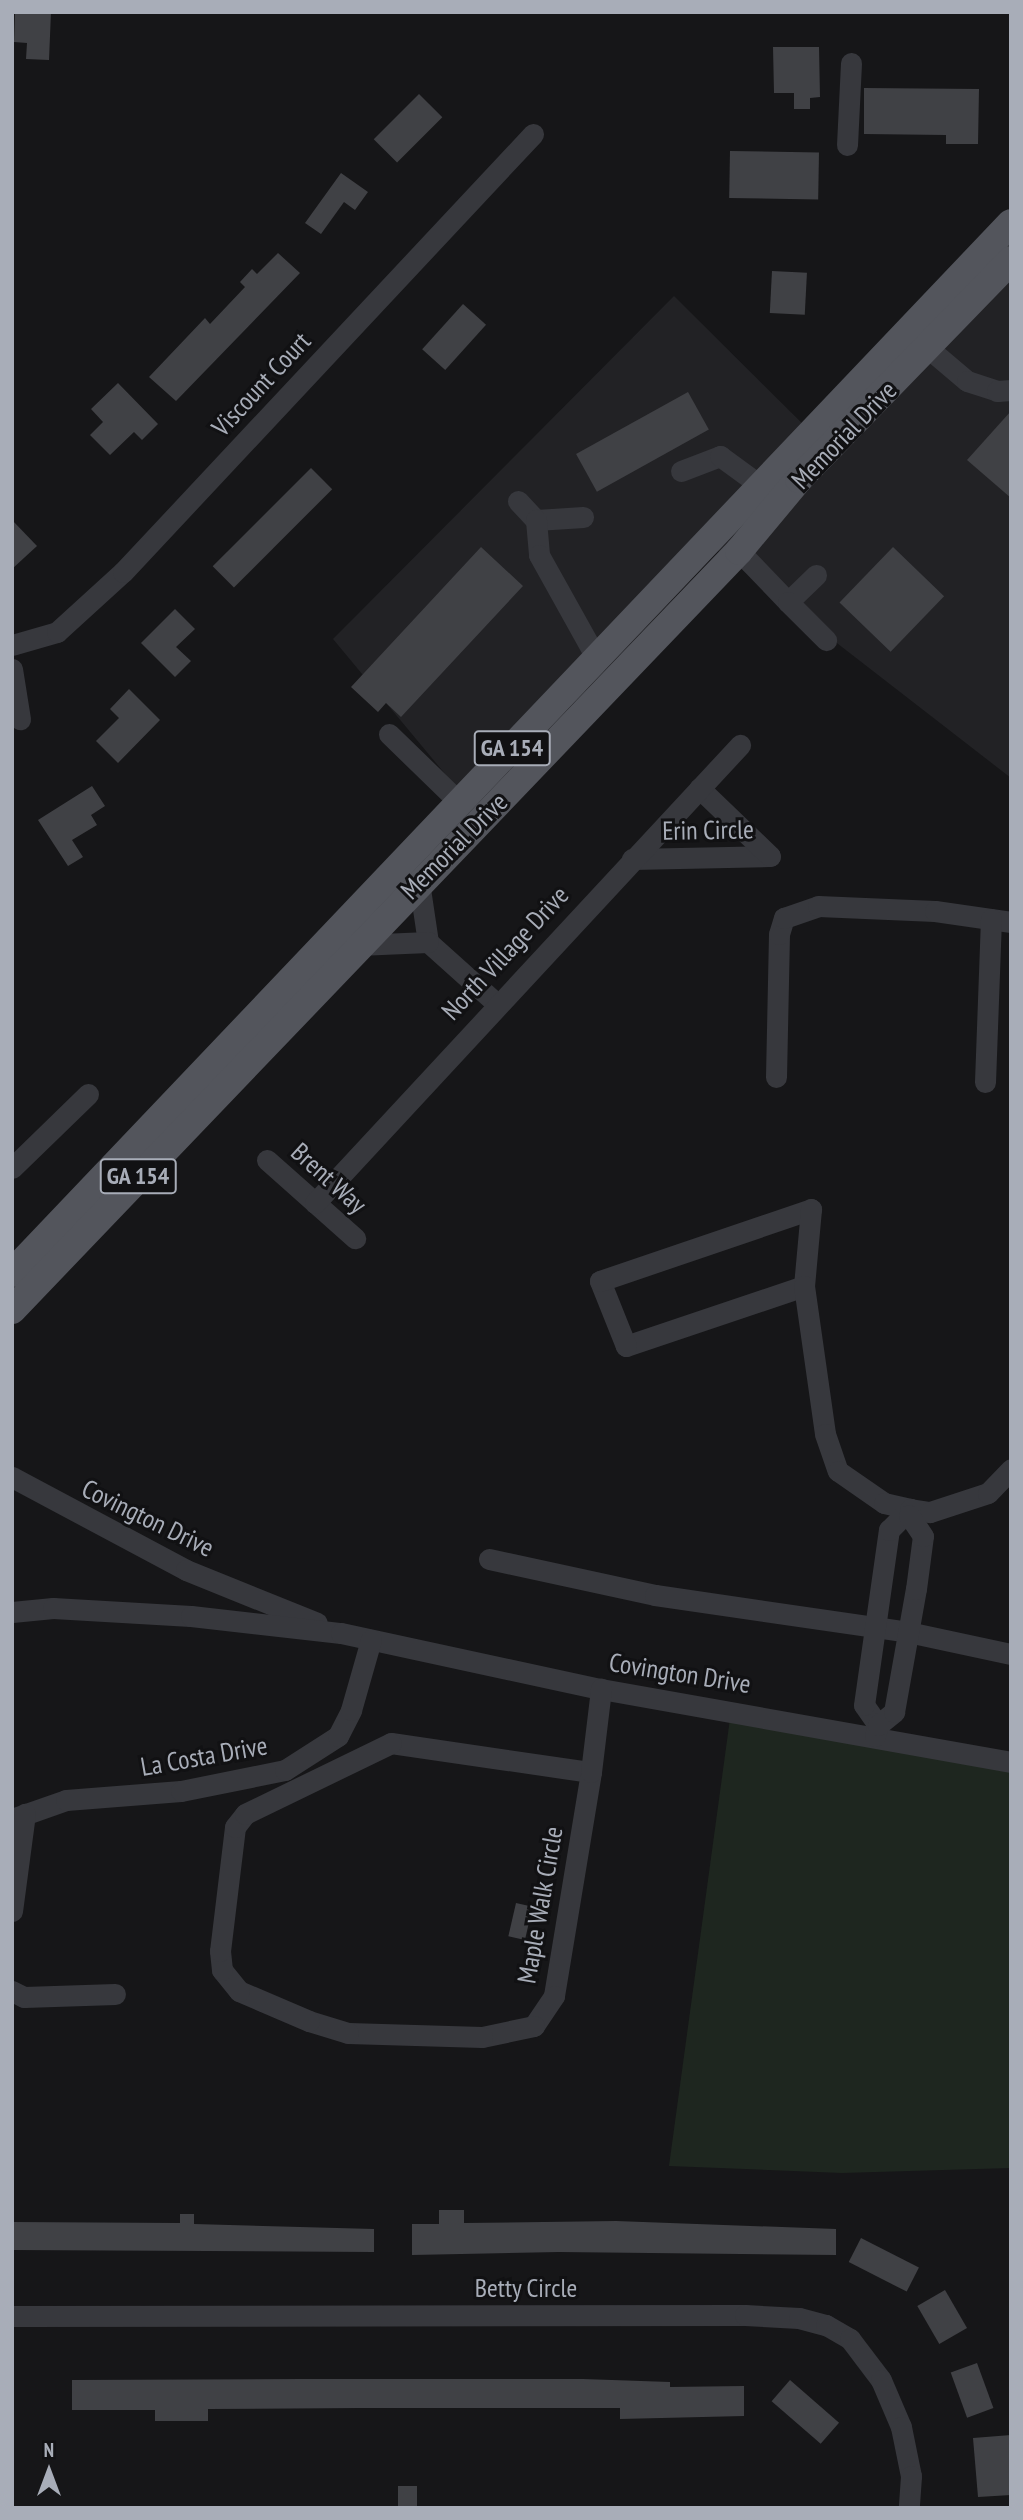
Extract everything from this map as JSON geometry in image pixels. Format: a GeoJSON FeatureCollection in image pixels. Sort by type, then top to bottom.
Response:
{"type":"FeatureCollection","features":[{"type":"Feature","properties":{"kind":"main road","name":"Memorial Drive"},"geometry":{"type":"LineString","coordinates":[[12,1273],[1011,223]]}},
{"type":"Feature","properties":{"kind":"main road","name":"Memorial Drive"},"geometry":{"type":"LineString","coordinates":[[12,1311],[419,881],[740,551],[799,478],[929,348],[1011,260]]}},
{"type":"Feature","properties":{"kind":"street"},"geometry":{"type":"LineString","coordinates":[[847,145],[851,63]]}},
{"type":"Feature","properties":{"kind":"street","name":"Viscount Court"},"geometry":{"type":"LineString","coordinates":[[12,645],[57,632],[123,572],[533,134]]}},
{"type":"Feature","properties":{"kind":"street"},"geometry":{"type":"LineString","coordinates":[[929,348],[967,381],[997,391],[1011,390]]}},
{"type":"Feature","properties":{"kind":"street"},"geometry":{"type":"LineString","coordinates":[[681,471],[720,456],[761,486]]}},
{"type":"Feature","properties":{"kind":"street"},"geometry":{"type":"LineString","coordinates":[[518,501],[536,520],[539,555],[597,659]]}},
{"type":"Feature","properties":{"kind":"street"},"geometry":{"type":"LineString","coordinates":[[536,520],[583,517]]}},
{"type":"Feature","properties":{"kind":"street"},"geometry":{"type":"LineString","coordinates":[[740,551],[826,639]]}},
{"type":"Feature","properties":{"kind":"street"},"geometry":{"type":"LineString","coordinates":[[788,602],[816,575]]}},
{"type":"Feature","properties":{"kind":"street"},"geometry":{"type":"LineString","coordinates":[[12,669],[20,719]]}},
{"type":"Feature","properties":{"kind":"street"},"geometry":{"type":"LineString","coordinates":[[389,734],[460,803]]}},
{"type":"Feature","properties":{"kind":"street","name":"North Village Drive"},"geometry":{"type":"LineString","coordinates":[[315,1203],[496,1003],[740,745]]}},
{"type":"Feature","properties":{"kind":"street","name":"Erin Circle"},"geometry":{"type":"LineString","coordinates":[[632,859],[770,856],[699,788]]}},
{"type":"Feature","properties":{"kind":"street"},"geometry":{"type":"LineString","coordinates":[[419,881],[428,942],[496,1003]]}},
{"type":"Feature","properties":{"kind":"street"},"geometry":{"type":"LineString","coordinates":[[776,1077],[779,934],[784,918],[818,906],[935,911],[1001,921],[985,1082]]}},
{"type":"Feature","properties":{"kind":"street"},"geometry":{"type":"LineString","coordinates":[[358,945],[428,942]]}},
{"type":"Feature","properties":{"kind":"street"},"geometry":{"type":"LineString","coordinates":[[12,1168],[88,1094]]}},
{"type":"Feature","properties":{"kind":"street","name":"Brent Way"},"geometry":{"type":"LineString","coordinates":[[267,1160],[355,1238]]}},
{"type":"Feature","properties":{"kind":"street"},"geometry":{"type":"LineString","coordinates":[[804,1286],[626,1346],[600,1281],[811,1209],[804,1286],[825,1434],[838,1471],[884,1503],[910,1512],[930,1512],[988,1493],[1011,1469]]}},
{"type":"Feature","properties":{"kind":"street","name":"Covington Drive"},"geometry":{"type":"LineString","coordinates":[[12,1477],[186,1570],[341,1633]]}},
{"type":"Feature","properties":{"kind":"street"},"geometry":{"type":"LineString","coordinates":[[910,1512],[923,1536],[894,1713],[876,1731],[864,1705],[889,1530],[910,1512]]}},
{"type":"Feature","properties":{"kind":"street"},"geometry":{"type":"LineString","coordinates":[[489,1559],[655,1595],[908,1632],[1011,1654]]}},
{"type":"Feature","properties":{"kind":"street","name":"Covington Drive"},"geometry":{"type":"LineString","coordinates":[[12,1612],[53,1608],[191,1616],[341,1633],[601,1689],[876,1731],[1011,1762]]}},
{"type":"Feature","properties":{"kind":"street","name":"La Costa Drive"},"geometry":{"type":"LineString","coordinates":[[18,1817],[66,1800],[181,1791],[285,1770],[338,1736],[351,1710],[371,1640]]}},
{"type":"Feature","properties":{"kind":"street"},"geometry":{"type":"LineString","coordinates":[[867,1681],[899,1686]]}},
{"type":"Feature","properties":{"kind":"street","name":"Maple Walk Circle"},"geometry":{"type":"LineString","coordinates":[[591,1772],[391,1743],[245,1814],[235,1827],[222,1970],[239,1991],[309,2021],[348,2033],[482,2037],[534,2026],[554,1996],[591,1772],[601,1689]]}},
{"type":"Feature","properties":{"kind":"street"},"geometry":{"type":"LineString","coordinates":[[12,1911],[18,1817]]}},
{"type":"Feature","properties":{"kind":"street"},"geometry":{"type":"LineString","coordinates":[[12,1991],[24,1997],[116,1994]]}},
{"type":"Feature","properties":{"kind":"street","name":"Betty Circle"},"geometry":{"type":"LineString","coordinates":[[12,2316],[745,2315],[799,2318],[826,2325],[850,2339],[881,2380],[901,2427],[911,2476],[909,2508]]}},
{"type":"Feature","properties":{"kind":"shaded area"},"geometry":{"type":"Polygon","coordinates":[[[1011,246],[1011,778],[718,551],[475,810],[333,639],[674,296],[828,449],[1011,246]]]}},
{"type":"Feature","properties":{"kind":"shaded area"},"geometry":{"type":"Polygon","coordinates":[[[732,1704],[1011,1757],[1011,2168],[842,2173],[669,2166],[732,1704]]]}},
{"type":"Feature","properties":{"kind":"building"},"geometry":{"type":"Polygon","coordinates":[[[15,12],[51,12],[49,60],[26,59],[27,43],[14,42],[15,12]]]}},
{"type":"Feature","properties":{"kind":"building"},"geometry":{"type":"Polygon","coordinates":[[[773,47],[819,47],[820,97],[810,98],[810,109],[794,109],[794,93],[774,93],[773,47]]]}},
{"type":"Feature","properties":{"kind":"building"},"geometry":{"type":"Polygon","coordinates":[[[864,88],[979,89],[978,144],[946,144],[946,135],[864,134],[864,88]]]}},
{"type":"Feature","properties":{"kind":"building"},"geometry":{"type":"Polygon","coordinates":[[[419,94],[442,117],[397,163],[374,139],[419,94]]]}},
{"type":"Feature","properties":{"kind":"building"},"geometry":{"type":"Polygon","coordinates":[[[730,151],[819,153],[818,200],[729,198],[730,151]]]}},
{"type":"Feature","properties":{"kind":"building"},"geometry":{"type":"Polygon","coordinates":[[[341,173],[368,192],[355,210],[344,202],[321,234],[305,223],[341,173]]]}},
{"type":"Feature","properties":{"kind":"building"},"geometry":{"type":"Polygon","coordinates":[[[278,253],[300,273],[176,401],[149,377],[205,318],[210,324],[245,287],[240,282],[252,269],[257,274],[278,253]]]}},
{"type":"Feature","properties":{"kind":"building"},"geometry":{"type":"Polygon","coordinates":[[[772,271],[807,273],[805,315],[770,313],[772,271]]]}},
{"type":"Feature","properties":{"kind":"building"},"geometry":{"type":"Polygon","coordinates":[[[463,304],[486,325],[445,370],[422,349],[463,304]]]}},
{"type":"Feature","properties":{"kind":"building"},"geometry":{"type":"Polygon","coordinates":[[[118,383],[158,424],[142,440],[134,432],[110,455],[90,435],[103,422],[91,409],[118,383]]]}},
{"type":"Feature","properties":{"kind":"building"},"geometry":{"type":"Polygon","coordinates":[[[688,392],[709,430],[597,492],[576,454],[688,392]]]}},
{"type":"Feature","properties":{"kind":"building"},"geometry":{"type":"Polygon","coordinates":[[[1011,411],[1011,498],[967,460],[1011,411]]]}},
{"type":"Feature","properties":{"kind":"building"},"geometry":{"type":"Polygon","coordinates":[[[311,468],[332,489],[234,588],[213,566],[311,468]]]}},
{"type":"Feature","properties":{"kind":"building"},"geometry":{"type":"Polygon","coordinates":[[[12,520],[37,546],[12,569],[12,520]]]}},
{"type":"Feature","properties":{"kind":"building"},"geometry":{"type":"Polygon","coordinates":[[[481,547],[523,586],[401,717],[386,703],[378,712],[351,687],[481,547]]]}},
{"type":"Feature","properties":{"kind":"building"},"geometry":{"type":"Polygon","coordinates":[[[893,547],[944,596],[891,652],[840,602],[893,547]]]}},
{"type":"Feature","properties":{"kind":"building"},"geometry":{"type":"Polygon","coordinates":[[[175,609],[195,629],[176,647],[191,661],[175,677],[141,643],[175,609]]]}},
{"type":"Feature","properties":{"kind":"building"},"geometry":{"type":"Polygon","coordinates":[[[129,689],[160,720],[118,763],[96,741],[119,718],[110,709],[129,689]]]}},
{"type":"Feature","properties":{"kind":"building"},"geometry":{"type":"Polygon","coordinates":[[[92,786],[105,806],[91,815],[97,825],[72,840],[83,857],[68,866],[38,820],[92,786]]]}},
{"type":"Feature","properties":{"kind":"building"},"geometry":{"type":"Polygon","coordinates":[[[516,1903],[533,1907],[525,1940],[508,1936],[516,1903]]]}},
{"type":"Feature","properties":{"kind":"building"},"geometry":{"type":"Polygon","coordinates":[[[439,2210],[464,2210],[464,2223],[616,2221],[836,2229],[836,2255],[559,2252],[412,2255],[412,2224],[439,2224],[439,2210]]]}},
{"type":"Feature","properties":{"kind":"building"},"geometry":{"type":"Polygon","coordinates":[[[180,2214],[194,2214],[194,2224],[374,2229],[374,2252],[12,2250],[12,2222],[180,2223],[180,2214]]]}},
{"type":"Feature","properties":{"kind":"building"},"geometry":{"type":"Polygon","coordinates":[[[861,2238],[919,2268],[907,2292],[849,2262],[861,2238]]]}},
{"type":"Feature","properties":{"kind":"building"},"geometry":{"type":"Polygon","coordinates":[[[945,2290],[967,2328],[939,2344],[917,2306],[945,2290]]]}},
{"type":"Feature","properties":{"kind":"building"},"geometry":{"type":"Polygon","coordinates":[[[977,2363],[993,2408],[967,2418],[951,2373],[977,2363]]]}},
{"type":"Feature","properties":{"kind":"building"},"geometry":{"type":"Polygon","coordinates":[[[583,2379],[670,2382],[670,2387],[744,2386],[744,2416],[620,2419],[620,2408],[208,2409],[208,2421],[155,2421],[155,2410],[72,2410],[72,2380],[583,2379]]]}},
{"type":"Feature","properties":{"kind":"building"},"geometry":{"type":"Polygon","coordinates":[[[790,2380],[839,2423],[821,2444],[772,2401],[790,2380]]]}},
{"type":"Feature","properties":{"kind":"building"},"geometry":{"type":"Polygon","coordinates":[[[1011,2435],[1011,2495],[978,2497],[973,2438],[1011,2435]]]}},
{"type":"Feature","properties":{"kind":"building"},"geometry":{"type":"Polygon","coordinates":[[[398,2486],[417,2486],[417,2508],[398,2508],[398,2486]]]}}]}
